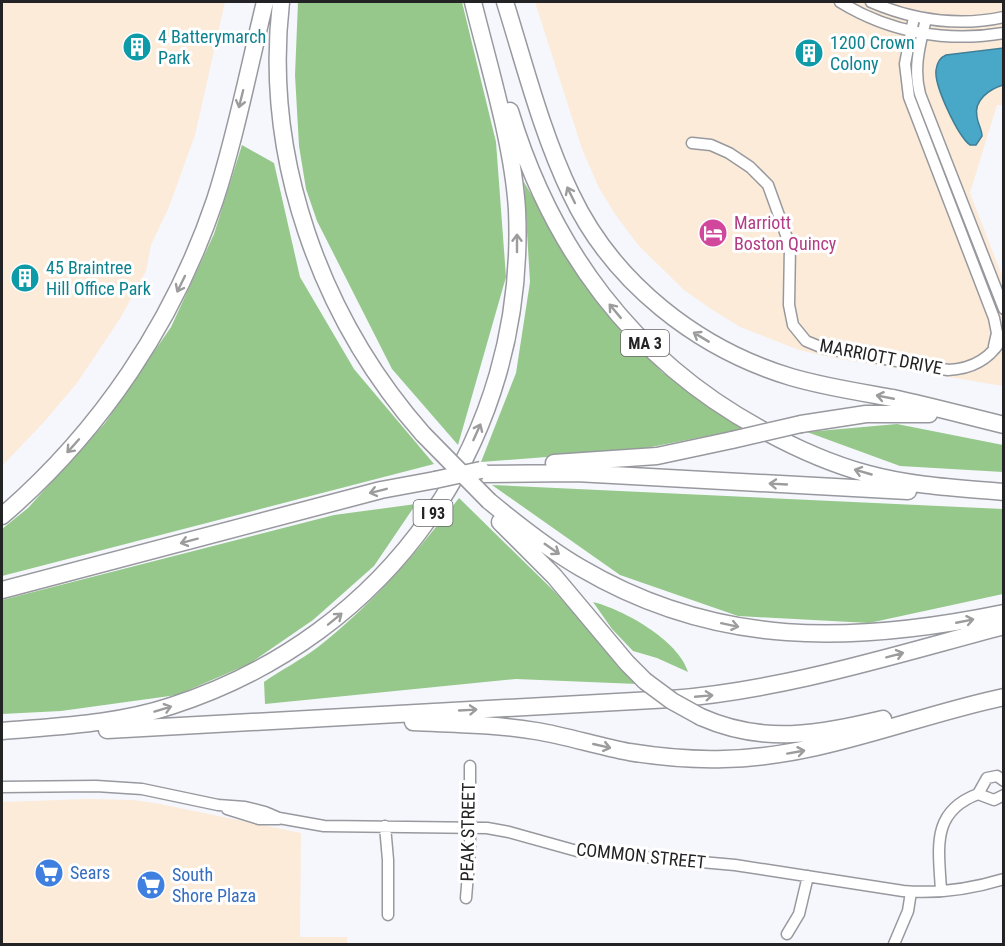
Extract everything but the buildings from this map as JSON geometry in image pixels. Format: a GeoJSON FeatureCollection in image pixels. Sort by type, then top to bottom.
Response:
{"type":"FeatureCollection","features":[{"type":"Feature","properties":{"kind":"highway"},"geometry":{"type":"LineString","coordinates":[[2,516],[51,470],[97,417],[138,361],[176,294],[201,237],[219,184],[265,2]]}},
{"type":"Feature","properties":{"kind":"highway"},"geometry":{"type":"LineString","coordinates":[[281,2],[278,57],[280,114],[289,170],[304,225],[324,278],[357,341],[392,395],[423,434],[554,576],[627,663],[645,681],[672,701],[701,717],[747,731],[780,735],[806,734],[998,699]]}},
{"type":"Feature","properties":{"kind":"highway","name":"I 93"},"geometry":{"type":"LineString","coordinates":[[2,732],[104,721],[145,714],[197,698],[249,675],[309,638],[348,608],[403,552],[437,507],[465,459],[488,407],[505,353],[515,293],[517,236],[514,180],[473,2]]}},
{"type":"Feature","properties":{"kind":"highway"},"geometry":{"type":"LineString","coordinates":[[505,2],[555,158],[571,194],[586,223],[609,255],[658,306],[710,342],[765,368],[808,381],[907,401],[1004,425]]}},
{"type":"Feature","properties":{"kind":"highway","name":"MA 3"},"geometry":{"type":"LineString","coordinates":[[480,32],[501,80],[526,160],[555,224],[597,288],[628,326],[679,374],[712,400],[748,422],[798,448],[851,469],[879,477],[1004,492]]}},
{"type":"Feature","properties":{"kind":"highway"},"geometry":{"type":"LineString","coordinates":[[2,590],[381,490],[481,472],[657,456],[846,416],[905,413],[954,417],[1004,425]]}},
{"type":"Feature","properties":{"kind":"highway"},"geometry":{"type":"LineString","coordinates":[[481,472],[568,473],[909,491],[962,488]]}},
{"type":"Feature","properties":{"kind":"highway"},"geometry":{"type":"LineString","coordinates":[[487,503],[556,552],[612,585],[670,609],[725,624],[781,632],[852,634],[923,628],[1004,613]]}},
{"type":"Feature","properties":{"kind":"highway"},"geometry":{"type":"LineString","coordinates":[[2,732],[44,734],[671,699],[734,693],[809,677],[1004,626]]}},
{"type":"Feature","properties":{"kind":"highway"},"geometry":{"type":"LineString","coordinates":[[346,716],[393,721],[499,726],[538,731],[642,754],[726,759],[776,755],[825,746],[998,699]]}},
{"type":"Feature","properties":{"kind":"street"},"geometry":{"type":"LineString","coordinates":[[840,2],[872,19],[916,33],[970,37],[1004,33]]}},
{"type":"Feature","properties":{"kind":"street"},"geometry":{"type":"LineString","coordinates":[[871,2],[920,18],[969,22],[1004,17]]}},
{"type":"Feature","properties":{"kind":"street","name":"MARRIOTT DRIVE"},"geometry":{"type":"LineString","coordinates":[[692,143],[711,145],[729,153],[750,167],[768,185],[790,246],[790,317],[795,329],[806,341],[823,348],[948,370],[974,366],[991,353],[1001,335],[909,97],[906,64],[920,18]]}},
{"type":"Feature","properties":{"kind":"street","name":"MARRIOTT DRIVE"},"geometry":{"type":"LineString","coordinates":[[916,33],[920,94],[1004,309]]}},
{"type":"Feature","properties":{"kind":"street","name":"PEAK STREET"},"geometry":{"type":"LineString","coordinates":[[466,898],[470,827],[470,766]]}},
{"type":"Feature","properties":{"kind":"street"},"geometry":{"type":"LineString","coordinates":[[941,891],[939,847],[942,825],[947,816],[958,804],[978,794],[987,778],[997,776],[1004,781]]}},
{"type":"Feature","properties":{"kind":"street","name":"COMMON STREET"},"geometry":{"type":"LineString","coordinates":[[2,787],[120,787],[156,791],[218,805],[250,808],[279,819],[324,826],[470,827],[502,830],[584,852],[735,865],[911,892],[970,887],[1004,879]]}},
{"type":"Feature","properties":{"kind":"street"},"geometry":{"type":"LineString","coordinates":[[978,794],[994,800],[1004,795]]}},
{"type":"Feature","properties":{"kind":"street"},"geometry":{"type":"LineString","coordinates":[[385,826],[388,860],[388,915]]}},
{"type":"Feature","properties":{"kind":"street"},"geometry":{"type":"LineString","coordinates":[[787,934],[799,914],[808,876]]}},
{"type":"Feature","properties":{"kind":"street"},"geometry":{"type":"LineString","coordinates":[[894,945],[908,911],[911,892]]}},
{"type":"Feature","properties":{"kind":"shaded area"},"geometry":{"type":"Polygon","coordinates":[[[2,2],[225,2],[195,135],[169,207],[151,245],[146,271],[121,317],[77,383],[2,466],[2,2]]]}},
{"type":"Feature","properties":{"kind":"shaded area"},"geometry":{"type":"Polygon","coordinates":[[[535,2],[1003,2],[1003,105],[997,105],[970,193],[1003,278],[1003,386],[799,350],[740,327],[684,290],[638,245],[599,188],[582,149],[535,2]]]}},
{"type":"Feature","properties":{"kind":"shaded area","name":"South Shore Plaza"},"geometry":{"type":"Polygon","coordinates":[[[88,799],[155,803],[301,833],[300,937],[347,937],[347,944],[2,944],[2,802],[88,799]]]}},
{"type":"Feature","properties":{"kind":"green space"},"geometry":{"type":"Polygon","coordinates":[[[298,2],[462,2],[496,142],[506,277],[458,445],[392,369],[317,221],[306,189],[299,146],[295,75],[298,2]]]}},
{"type":"Feature","properties":{"kind":"green space"},"geometry":{"type":"Polygon","coordinates":[[[242,145],[274,163],[300,277],[354,369],[434,464],[2,576],[2,529],[28,508],[105,423],[171,327],[214,234],[242,145]]]}},
{"type":"Feature","properties":{"kind":"green space"},"geometry":{"type":"Polygon","coordinates":[[[524,182],[586,288],[662,372],[743,429],[636,450],[481,462],[516,373],[530,282],[524,182]]]}},
{"type":"Feature","properties":{"kind":"green space"},"geometry":{"type":"Polygon","coordinates":[[[897,424],[1003,445],[1003,472],[900,466],[807,432],[897,424]]]}},
{"type":"Feature","properties":{"kind":"green space"},"geometry":{"type":"Polygon","coordinates":[[[492,485],[1003,509],[1003,594],[869,623],[738,616],[620,575],[492,485]]]}},
{"type":"Feature","properties":{"kind":"green space"},"geometry":{"type":"Polygon","coordinates":[[[459,498],[555,592],[637,684],[516,679],[265,704],[264,682],[318,647],[357,614],[410,558],[459,498]]]}},
{"type":"Feature","properties":{"kind":"green space"},"geometry":{"type":"Polygon","coordinates":[[[416,504],[374,566],[313,620],[249,664],[177,695],[61,711],[2,714],[2,600],[334,515],[416,504]]]}},
{"type":"Feature","properties":{"kind":"green space"},"geometry":{"type":"Polygon","coordinates":[[[593,602],[619,611],[662,638],[683,660],[688,672],[657,658],[633,651],[612,629],[593,602]]]}},
{"type":"Feature","properties":{"kind":"water"},"geometry":{"type":"Polygon","coordinates":[[[1003,48],[1003,85],[988,92],[980,100],[976,111],[982,136],[976,145],[970,145],[959,132],[943,98],[936,77],[937,65],[946,55],[1003,48]]]}},
{"type":"Feature","properties":{"kind":"place","name":"4 Batterymarch Park"},"geometry":{"type":"Point","coordinates":[137,47]}},
{"type":"Feature","properties":{"kind":"place","name":"1200 Crown Colony"},"geometry":{"type":"Point","coordinates":[809,53]}},
{"type":"Feature","properties":{"kind":"place","name":"Marriott Boston Quincy"},"geometry":{"type":"Point","coordinates":[713,233]}},
{"type":"Feature","properties":{"kind":"place","name":"45 Braintree Hill Office Park"},"geometry":{"type":"Point","coordinates":[25,278]}},
{"type":"Feature","properties":{"kind":"place","name":"Sears"},"geometry":{"type":"Point","coordinates":[49,873]}},
{"type":"Feature","properties":{"kind":"place","name":"South Shore Plaza"},"geometry":{"type":"Point","coordinates":[151,885]}}]}
